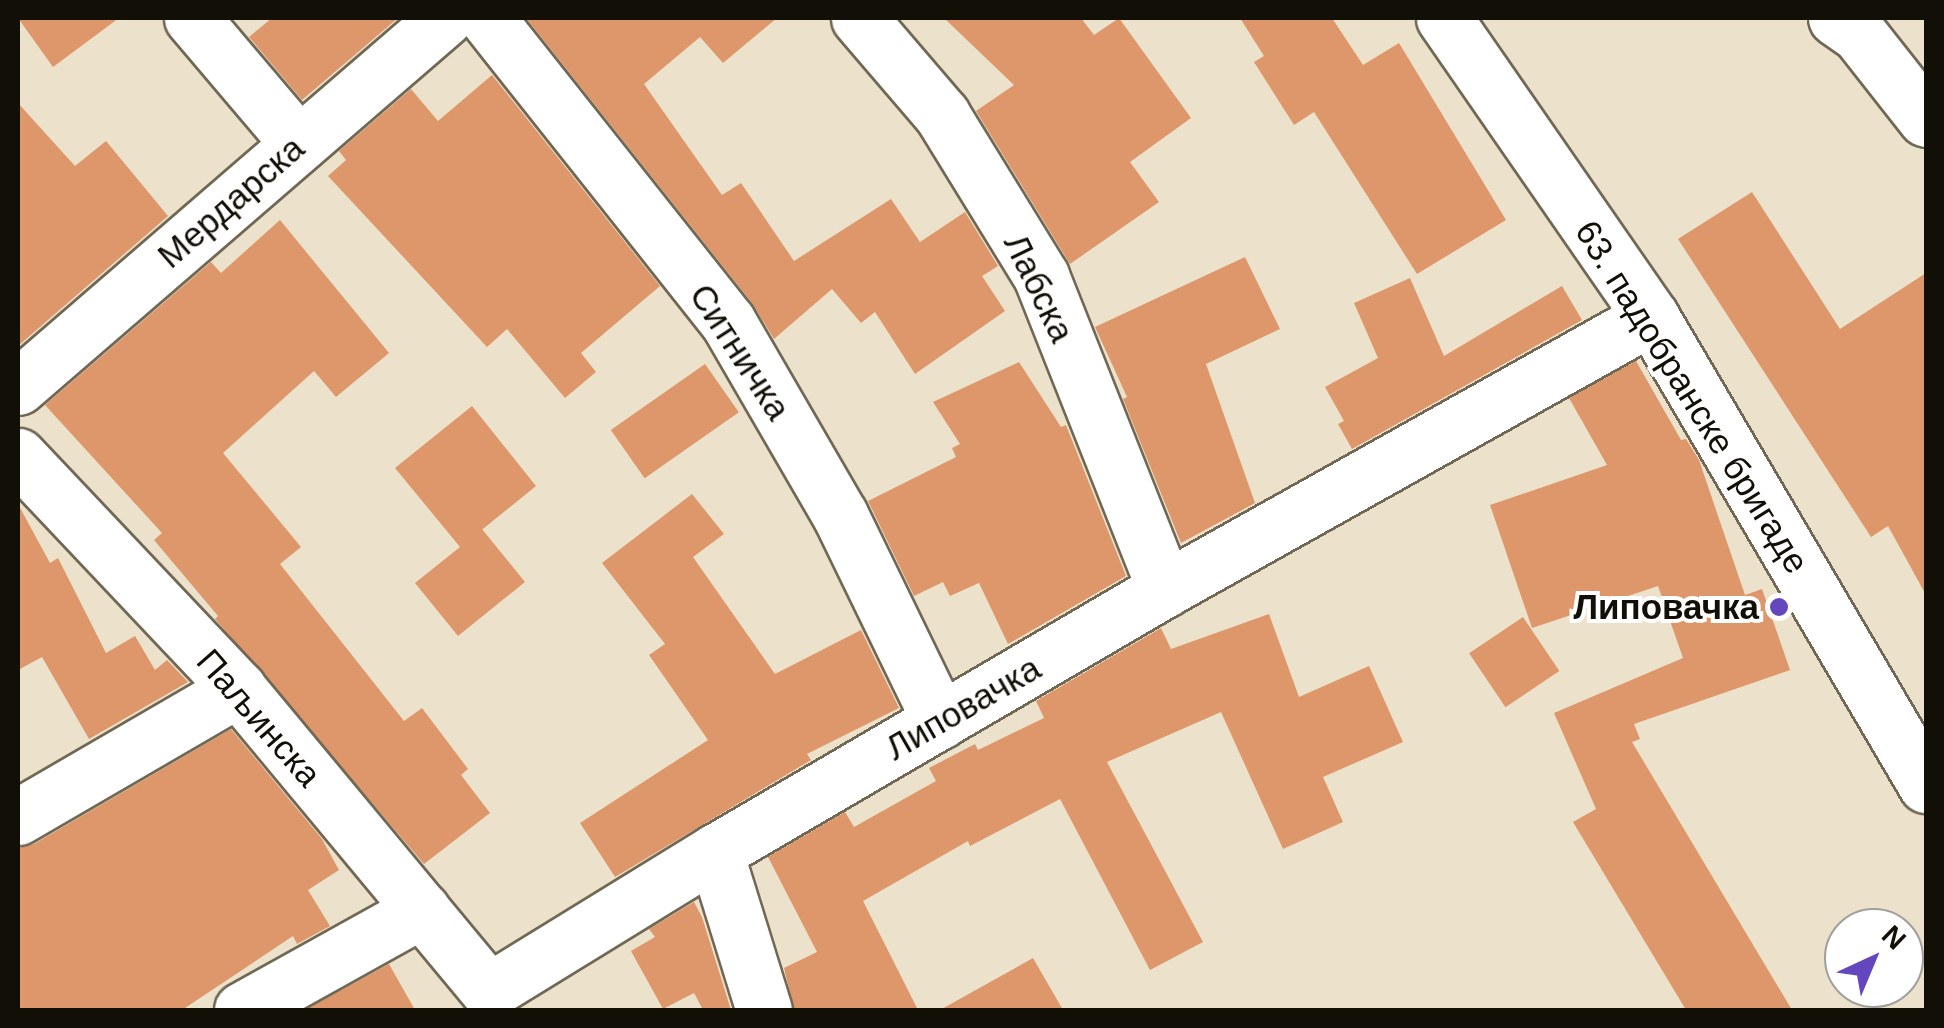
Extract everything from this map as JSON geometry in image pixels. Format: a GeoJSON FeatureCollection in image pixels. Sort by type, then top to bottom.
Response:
{"type":"FeatureCollection","features":[{"type":"Feature","properties":{"kind":"street"},"geometry":{"type":"LineString","coordinates":[[192,18],[299,144]]}},
{"type":"Feature","properties":{"kind":"street","name":"Мердарска"},"geometry":{"type":"LineString","coordinates":[[18,387],[445,18]]}},
{"type":"Feature","properties":{"kind":"street","name":"Ситничка"},"geometry":{"type":"LineString","coordinates":[[487,18],[728,322],[840,515],[940,721]]}},
{"type":"Feature","properties":{"kind":"street","name":"Лабска"},"geometry":{"type":"LineString","coordinates":[[859,18],[942,115],[1041,276],[1165,589]]}},
{"type":"Feature","properties":{"kind":"street","name":"63. падобранске бригаде"},"geometry":{"type":"LineString","coordinates":[[1444,18],[1651,317],[1926,785]]}},
{"type":"Feature","properties":{"kind":"street"},"geometry":{"type":"LineString","coordinates":[[1836,18],[1859,34],[1926,119]]}},
{"type":"Feature","properties":{"kind":"street","name":"Липовачка"},"geometry":{"type":"LineString","coordinates":[[489,990],[715,852],[1165,589],[1651,317]]}},
{"type":"Feature","properties":{"kind":"street","name":"Паљинска"},"geometry":{"type":"LineString","coordinates":[[18,456],[238,689],[489,990]]}},
{"type":"Feature","properties":{"kind":"street"},"geometry":{"type":"LineString","coordinates":[[18,817],[238,689]]}},
{"type":"Feature","properties":{"kind":"street"},"geometry":{"type":"LineString","coordinates":[[715,852],[764,1010]]}},
{"type":"Feature","properties":{"kind":"street"},"geometry":{"type":"LineString","coordinates":[[242,1010],[422,910]]}},
{"type":"Feature","properties":{"kind":"building"},"geometry":{"type":"Polygon","coordinates":[[[18,18],[119,18],[53,67],[18,18]]]}},
{"type":"Feature","properties":{"kind":"building"},"geometry":{"type":"Polygon","coordinates":[[[272,18],[398,18],[302,100],[249,37],[272,18]]]}},
{"type":"Feature","properties":{"kind":"building"},"geometry":{"type":"Polygon","coordinates":[[[526,18],[777,18],[723,63],[700,37],[644,84],[722,195],[741,183],[794,261],[891,199],[920,242],[965,212],[998,266],[982,276],[1005,311],[915,374],[875,312],[861,323],[832,289],[774,339],[752,303],[526,18]]]}},
{"type":"Feature","properties":{"kind":"building"},"geometry":{"type":"Polygon","coordinates":[[[944,18],[1081,18],[1094,35],[1119,18],[1191,118],[1130,162],[1159,202],[1070,264],[976,111],[1014,85],[944,18]]]}},
{"type":"Feature","properties":{"kind":"building"},"geometry":{"type":"Polygon","coordinates":[[[1240,18],[1332,18],[1363,65],[1399,43],[1506,220],[1417,274],[1314,112],[1294,125],[1254,62],[1264,56],[1240,18]]]}},
{"type":"Feature","properties":{"kind":"building"},"geometry":{"type":"Polygon","coordinates":[[[492,75],[660,286],[581,353],[596,372],[565,398],[507,329],[487,347],[328,176],[346,160],[339,151],[411,89],[438,121],[492,75]]]}},
{"type":"Feature","properties":{"kind":"building"},"geometry":{"type":"Polygon","coordinates":[[[18,103],[75,166],[106,141],[168,216],[18,346],[18,103]]]}},
{"type":"Feature","properties":{"kind":"building"},"geometry":{"type":"Polygon","coordinates":[[[1752,192],[1840,329],[1926,273],[1926,595],[1888,526],[1871,537],[1678,239],[1752,192]]]}},
{"type":"Feature","properties":{"kind":"building"},"geometry":{"type":"Polygon","coordinates":[[[280,220],[389,353],[336,397],[314,371],[223,453],[301,547],[280,564],[404,721],[422,708],[468,769],[461,775],[490,813],[424,864],[215,619],[218,616],[154,540],[162,533],[45,405],[211,262],[221,273],[280,220]]]}},
{"type":"Feature","properties":{"kind":"building"},"geometry":{"type":"Polygon","coordinates":[[[1245,257],[1280,329],[1206,364],[1255,503],[1181,543],[1123,399],[1127,397],[1095,327],[1245,257]]]}},
{"type":"Feature","properties":{"kind":"building"},"geometry":{"type":"Polygon","coordinates":[[[1410,278],[1444,356],[1562,286],[1582,320],[1352,449],[1338,424],[1344,421],[1325,387],[1378,358],[1354,303],[1410,278]]]}},
{"type":"Feature","properties":{"kind":"building"},"geometry":{"type":"Polygon","coordinates":[[[1636,361],[1681,440],[1686,439],[1699,460],[1745,595],[1762,589],[1790,670],[1634,724],[1640,739],[1632,742],[1792,1010],[1686,1010],[1573,822],[1596,809],[1554,713],[1683,658],[1658,586],[1532,628],[1490,505],[1607,465],[1569,398],[1636,361]]]}},
{"type":"Feature","properties":{"kind":"building"},"geometry":{"type":"Polygon","coordinates":[[[1019,362],[1061,427],[1066,425],[1126,576],[1008,644],[979,583],[950,596],[943,582],[914,596],[868,501],[956,457],[952,448],[960,444],[933,402],[1019,362]]]}},
{"type":"Feature","properties":{"kind":"building"},"geometry":{"type":"Polygon","coordinates":[[[705,364],[739,412],[645,478],[611,430],[705,364]]]}},
{"type":"Feature","properties":{"kind":"building"},"geometry":{"type":"Polygon","coordinates":[[[472,406],[536,486],[482,529],[525,582],[458,636],[415,583],[460,547],[395,468],[472,406]]]}},
{"type":"Feature","properties":{"kind":"building"},"geometry":{"type":"Polygon","coordinates":[[[692,494],[724,534],[693,557],[775,674],[861,630],[899,708],[807,754],[811,760],[615,877],[580,823],[708,740],[649,655],[665,644],[602,563],[692,494]]]}},
{"type":"Feature","properties":{"kind":"building"},"geometry":{"type":"Polygon","coordinates":[[[18,504],[50,563],[58,558],[106,653],[135,636],[155,670],[167,660],[188,682],[89,739],[42,657],[18,670],[18,504]]]}},
{"type":"Feature","properties":{"kind":"building"},"geometry":{"type":"Polygon","coordinates":[[[1269,614],[1299,697],[1369,666],[1403,742],[1323,777],[1343,822],[1283,849],[1221,712],[1107,762],[1203,942],[1150,970],[1060,799],[970,846],[968,841],[863,901],[918,1010],[794,1010],[784,968],[817,952],[768,857],[845,812],[854,827],[936,781],[929,768],[975,744],[978,750],[1044,718],[1036,701],[1161,628],[1171,649],[1269,614]]]}},
{"type":"Feature","properties":{"kind":"building"},"geometry":{"type":"Polygon","coordinates":[[[1523,617],[1559,671],[1505,707],[1469,653],[1523,617]]]}},
{"type":"Feature","properties":{"kind":"building"},"geometry":{"type":"Polygon","coordinates":[[[231,729],[322,839],[339,870],[308,890],[330,926],[297,944],[293,936],[182,1010],[18,1010],[18,848],[34,844],[231,729]]]}},
{"type":"Feature","properties":{"kind":"building"},"geometry":{"type":"Polygon","coordinates":[[[694,902],[731,1010],[697,1010],[702,1008],[694,993],[663,1009],[631,951],[655,937],[649,929],[694,902]]]}},
{"type":"Feature","properties":{"kind":"building"},"geometry":{"type":"Polygon","coordinates":[[[1033,958],[1063,1010],[940,1010],[1033,958]]]}},
{"type":"Feature","properties":{"kind":"building"},"geometry":{"type":"Polygon","coordinates":[[[389,964],[415,1010],[305,1010],[389,964]]]}},
{"type":"Feature","properties":{"kind":"place","name":"Липовачка"},"geometry":{"type":"Point","coordinates":[1779,607]}}]}
